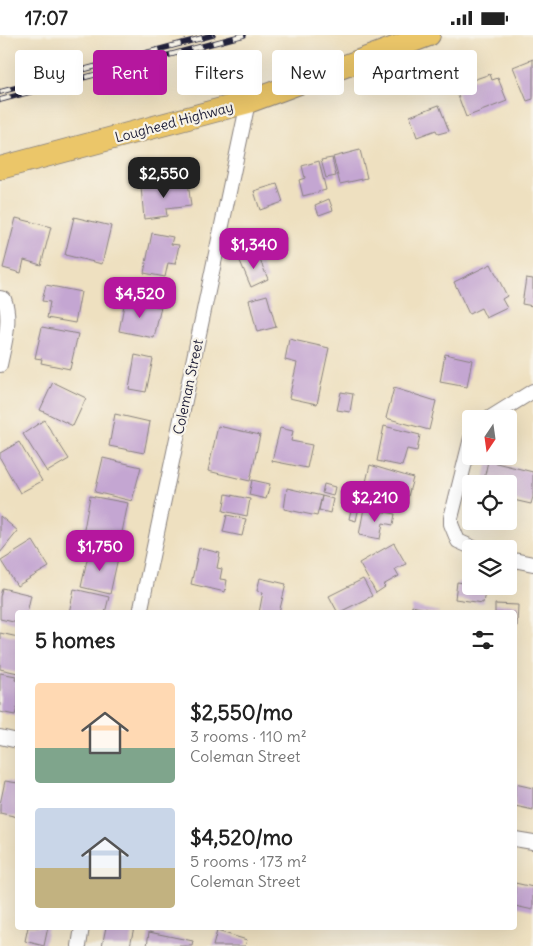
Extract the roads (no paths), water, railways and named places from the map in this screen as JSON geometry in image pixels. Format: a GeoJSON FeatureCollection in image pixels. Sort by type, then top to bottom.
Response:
{"type":"FeatureCollection","features":[{"type":"Feature","properties":{"kind":"main road","name":"Lougheed Highway"},"geometry":{"type":"LineString","coordinates":[[0,168],[248,102],[429,35]]}},
{"type":"Feature","properties":{"kind":"street","name":"Coleman Street"},"geometry":{"type":"LineString","coordinates":[[141,610],[248,102]]}},
{"type":"Feature","properties":{"kind":"street"},"geometry":{"type":"LineString","coordinates":[[0,298],[4,299],[6,304],[7,327],[0,365]]}},
{"type":"Feature","properties":{"kind":"street"},"geometry":{"type":"LineString","coordinates":[[502,410],[533,391]]}},
{"type":"Feature","properties":{"kind":"street"},"geometry":{"type":"LineString","coordinates":[[462,543],[458,541],[450,524],[464,465]]}},
{"type":"Feature","properties":{"kind":"street"},"geometry":{"type":"LineString","coordinates":[[517,561],[533,564]]}},
{"type":"Feature","properties":{"kind":"street"},"geometry":{"type":"LineString","coordinates":[[0,737],[15,740]]}},
{"type":"Feature","properties":{"kind":"street"},"geometry":{"type":"LineString","coordinates":[[517,839],[533,842]]}},
{"type":"Feature","properties":{"kind":"street"},"geometry":{"type":"LineString","coordinates":[[79,946],[82,930]]}},
{"type":"Feature","properties":{"kind":"railway"},"geometry":{"type":"LineString","coordinates":[[0,92],[213,35]]}},
{"type":"Feature","properties":{"kind":"railway"},"geometry":{"type":"LineString","coordinates":[[0,100],[244,35]]}}]}
